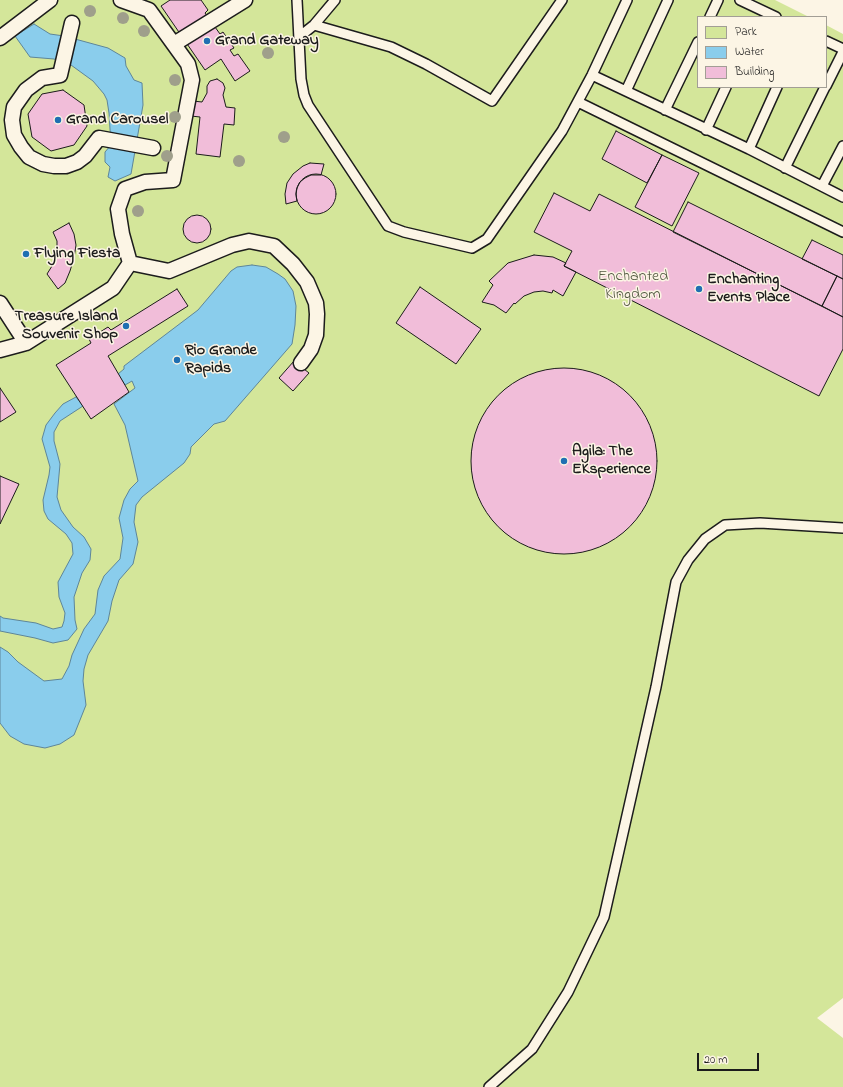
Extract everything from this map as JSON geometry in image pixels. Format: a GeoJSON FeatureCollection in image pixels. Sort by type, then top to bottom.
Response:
{"type":"FeatureCollection","features":[{"type":"Feature","properties":{"kind":"street"},"geometry":{"type":"LineString","coordinates":[[0,38],[50,0]]}},
{"type":"Feature","properties":{"kind":"street"},"geometry":{"type":"LineString","coordinates":[[121,0],[149,10],[188,64],[192,80],[173,180],[145,182],[125,189],[118,209],[122,234],[130,264]]}},
{"type":"Feature","properties":{"kind":"street"},"geometry":{"type":"LineString","coordinates":[[174,44],[245,0]]}},
{"type":"Feature","properties":{"kind":"street"},"geometry":{"type":"LineString","coordinates":[[72,23],[60,75],[42,78],[26,90],[14,107],[12,120],[14,135],[21,147],[29,157],[43,164],[54,166],[66,166],[77,162],[85,156],[99,138],[153,148]]}},
{"type":"Feature","properties":{"kind":"street"},"geometry":{"type":"LineString","coordinates":[[130,264],[169,271],[232,245],[249,241],[274,246],[293,264],[307,282],[316,303],[316,335],[311,350],[301,363]]}},
{"type":"Feature","properties":{"kind":"street"},"geometry":{"type":"LineString","coordinates":[[0,350],[26,343],[113,288],[130,264]]}},
{"type":"Feature","properties":{"kind":"street"},"geometry":{"type":"LineString","coordinates":[[0,303],[26,343]]}},
{"type":"Feature","properties":{"kind":"lane"},"geometry":{"type":"LineString","coordinates":[[297,0],[301,79],[304,95],[308,105],[388,226],[404,232],[472,248],[487,239],[562,132],[592,75],[624,1]]}},
{"type":"Feature","properties":{"kind":"lane"},"geometry":{"type":"LineString","coordinates":[[299,37],[314,25],[335,0]]}},
{"type":"Feature","properties":{"kind":"lane"},"geometry":{"type":"LineString","coordinates":[[314,25],[391,47],[426,64],[492,101],[562,0]]}},
{"type":"Feature","properties":{"kind":"lane"},"geometry":{"type":"LineString","coordinates":[[626,91],[668,0]]}},
{"type":"Feature","properties":{"kind":"lane"},"geometry":{"type":"LineString","coordinates":[[710,16],[718,0]]}},
{"type":"Feature","properties":{"kind":"lane"},"geometry":{"type":"LineString","coordinates":[[740,0],[760,14],[771,16]]}},
{"type":"Feature","properties":{"kind":"lane"},"geometry":{"type":"LineString","coordinates":[[827,42],[843,50],[827,84]]}},
{"type":"Feature","properties":{"kind":"lane"},"geometry":{"type":"LineString","coordinates":[[665,110],[697,44]]}},
{"type":"Feature","properties":{"kind":"lane"},"geometry":{"type":"LineString","coordinates":[[592,75],[749,149],[843,197]]}},
{"type":"Feature","properties":{"kind":"lane"},"geometry":{"type":"LineString","coordinates":[[706,130],[726,88]]}},
{"type":"Feature","properties":{"kind":"lane"},"geometry":{"type":"LineString","coordinates":[[749,149],[778,88]]}},
{"type":"Feature","properties":{"kind":"lane"},"geometry":{"type":"LineString","coordinates":[[785,168],[825,88]]}},
{"type":"Feature","properties":{"kind":"lane"},"geometry":{"type":"LineString","coordinates":[[578,102],[843,232]]}},
{"type":"Feature","properties":{"kind":"lane"},"geometry":{"type":"LineString","coordinates":[[822,186],[843,146]]}},
{"type":"Feature","properties":{"kind":"lane"},"geometry":{"type":"LineString","coordinates":[[489,1087],[532,1049],[568,992],[604,917],[656,687],[676,582],[688,560],[705,539],[725,525],[760,523],[843,528]]}},
{"type":"Feature","properties":{"kind":"green space","name":"Enchanted Kingdom"},"geometry":{"type":"Polygon","coordinates":[[[0,0],[775,0],[807,16],[697,16],[697,88],[827,88],[827,26],[843,34],[843,998],[817,1018],[843,1038],[843,1087],[0,1087],[0,0]]]}},
{"type":"Feature","properties":{"kind":"water"},"geometry":{"type":"Polygon","coordinates":[[[34,24],[50,34],[64,36],[108,48],[125,58],[126,66],[134,80],[142,83],[143,105],[131,174],[115,181],[108,177],[110,167],[105,162],[105,152],[111,145],[109,113],[107,100],[104,94],[93,81],[71,65],[54,59],[30,57],[15,36],[34,24]]]}},
{"type":"Feature","properties":{"kind":"water"},"geometry":{"type":"Polygon","coordinates":[[[252,265],[266,267],[278,274],[285,279],[293,291],[296,306],[292,344],[225,421],[214,424],[191,447],[190,454],[184,463],[142,497],[136,505],[134,522],[138,542],[133,564],[119,580],[112,601],[108,621],[88,655],[84,669],[83,681],[86,705],[74,735],[60,744],[45,748],[24,744],[10,736],[0,723],[0,647],[44,681],[62,679],[84,629],[95,614],[98,590],[104,576],[120,559],[123,538],[119,518],[124,500],[130,489],[138,481],[125,425],[114,404],[135,388],[132,381],[125,385],[118,374],[124,369],[124,366],[198,310],[231,271],[237,267],[252,265]]]}},
{"type":"Feature","properties":{"kind":"water"},"geometry":{"type":"Polygon","coordinates":[[[76,397],[83,406],[60,421],[54,432],[54,441],[60,464],[57,497],[61,510],[73,527],[84,537],[91,549],[90,560],[82,573],[74,597],[77,629],[68,640],[53,643],[0,631],[0,616],[3,618],[36,623],[53,629],[62,627],[65,613],[59,597],[58,582],[73,554],[72,543],[66,534],[48,519],[44,511],[43,500],[50,467],[42,439],[46,425],[55,413],[63,404],[76,397]]]}},
{"type":"Feature","properties":{"kind":"building","name":"Grand Gateway"},"geometry":{"type":"Polygon","coordinates":[[[170,0],[201,0],[208,10],[205,13],[220,34],[223,32],[234,48],[230,50],[234,56],[238,54],[250,71],[235,81],[221,59],[205,70],[161,6],[170,0]]]}},
{"type":"Feature","properties":{"kind":"building"},"geometry":{"type":"Polygon","coordinates":[[[217,79],[223,83],[225,88],[223,95],[226,107],[235,108],[234,125],[224,124],[220,157],[196,154],[200,117],[191,116],[193,101],[202,102],[207,93],[207,86],[210,81],[217,79]]]}},
{"type":"Feature","properties":{"kind":"building","name":"Grand Carousel"},"geometry":{"type":"Polygon","coordinates":[[[63,90],[84,105],[87,126],[74,145],[51,151],[32,137],[28,114],[42,94],[63,90]]]}},
{"type":"Feature","properties":{"kind":"building"},"geometry":{"type":"Polygon","coordinates":[[[616,131],[662,155],[647,183],[602,159],[616,131]]]}},
{"type":"Feature","properties":{"kind":"building"},"geometry":{"type":"Polygon","coordinates":[[[662,155],[699,173],[672,226],[635,207],[662,155]]]}},
{"type":"Feature","properties":{"kind":"building"},"geometry":{"type":"Polygon","coordinates":[[[310,163],[324,164],[321,175],[311,175],[300,182],[296,194],[297,201],[286,204],[285,194],[287,183],[293,174],[303,166],[310,163]]]}},
{"type":"Feature","properties":{"kind":"building"},"geometry":{"type":"Polygon","coordinates":[[[316,174],[327,177],[333,183],[336,194],[333,205],[327,211],[316,214],[305,211],[299,205],[296,194],[299,183],[305,177],[316,174]]]}},
{"type":"Feature","properties":{"kind":"building","name":"Enchanting Events Place"},"geometry":{"type":"Polygon","coordinates":[[[554,193],[590,211],[599,194],[843,317],[843,349],[819,396],[564,266],[572,251],[534,232],[554,193]]]}},
{"type":"Feature","properties":{"kind":"building"},"geometry":{"type":"Polygon","coordinates":[[[688,202],[837,276],[822,306],[673,232],[688,202]]]}},
{"type":"Feature","properties":{"kind":"building"},"geometry":{"type":"Polygon","coordinates":[[[197,215],[207,219],[211,229],[207,239],[197,243],[187,239],[183,229],[187,219],[197,215]]]}},
{"type":"Feature","properties":{"kind":"building"},"geometry":{"type":"Polygon","coordinates":[[[69,223],[74,234],[76,245],[74,258],[65,283],[58,289],[47,274],[52,266],[57,250],[57,241],[53,232],[69,223]]]}},
{"type":"Feature","properties":{"kind":"building"},"geometry":{"type":"Polygon","coordinates":[[[812,240],[843,255],[843,279],[802,259],[812,240]]]}},
{"type":"Feature","properties":{"kind":"building"},"geometry":{"type":"Polygon","coordinates":[[[534,255],[553,257],[566,263],[564,266],[576,272],[563,296],[553,290],[552,293],[543,291],[534,292],[524,296],[515,304],[514,303],[506,313],[494,305],[482,302],[493,285],[489,281],[508,263],[534,255]]]}},
{"type":"Feature","properties":{"kind":"building"},"geometry":{"type":"Polygon","coordinates":[[[837,276],[843,279],[843,317],[822,306],[837,276]]]}},
{"type":"Feature","properties":{"kind":"building"},"geometry":{"type":"Polygon","coordinates":[[[420,287],[481,329],[456,364],[396,323],[420,287]]]}},
{"type":"Feature","properties":{"kind":"building"},"geometry":{"type":"Polygon","coordinates":[[[177,289],[188,306],[108,356],[129,392],[91,419],[56,365],[91,343],[89,339],[108,327],[111,330],[177,289]]]}},
{"type":"Feature","properties":{"kind":"building"},"geometry":{"type":"Polygon","coordinates":[[[294,361],[309,373],[293,391],[279,378],[294,361]]]}},
{"type":"Feature","properties":{"kind":"building","name":"Agila: The EKsperience"},"geometry":{"type":"Polygon","coordinates":[[[555,368],[573,368],[600,375],[616,384],[630,395],[641,409],[650,425],[657,452],[657,470],[650,497],[641,513],[630,527],[616,538],[600,547],[573,554],[555,554],[537,550],[520,543],[505,533],[492,520],[482,505],[475,488],[471,470],[471,452],[475,434],[482,417],[492,402],[505,389],[520,379],[537,372],[555,368]]]}},
{"type":"Feature","properties":{"kind":"building"},"geometry":{"type":"Polygon","coordinates":[[[0,388],[16,412],[0,422],[0,388]]]}},
{"type":"Feature","properties":{"kind":"building"},"geometry":{"type":"Polygon","coordinates":[[[0,476],[19,484],[0,524],[0,476]]]}},
{"type":"Feature","properties":{"kind":"place","name":"Grand Gateway"},"geometry":{"type":"Point","coordinates":[207,41]}},
{"type":"Feature","properties":{"kind":"place","name":"Grand Carousel"},"geometry":{"type":"Point","coordinates":[58,120]}},
{"type":"Feature","properties":{"kind":"place","name":"Flying Fiesta"},"geometry":{"type":"Point","coordinates":[26,254]}},
{"type":"Feature","properties":{"kind":"place","name":"Enchanting Events Place"},"geometry":{"type":"Point","coordinates":[699,289]}},
{"type":"Feature","properties":{"kind":"place","name":"Treasure Island Souvenir Shop"},"geometry":{"type":"Point","coordinates":[126,326]}},
{"type":"Feature","properties":{"kind":"place","name":"Rio Grande Rapids"},"geometry":{"type":"Point","coordinates":[177,360]}},
{"type":"Feature","properties":{"kind":"place","name":"Agila: The EKsperience"},"geometry":{"type":"Point","coordinates":[564,461]}}]}
